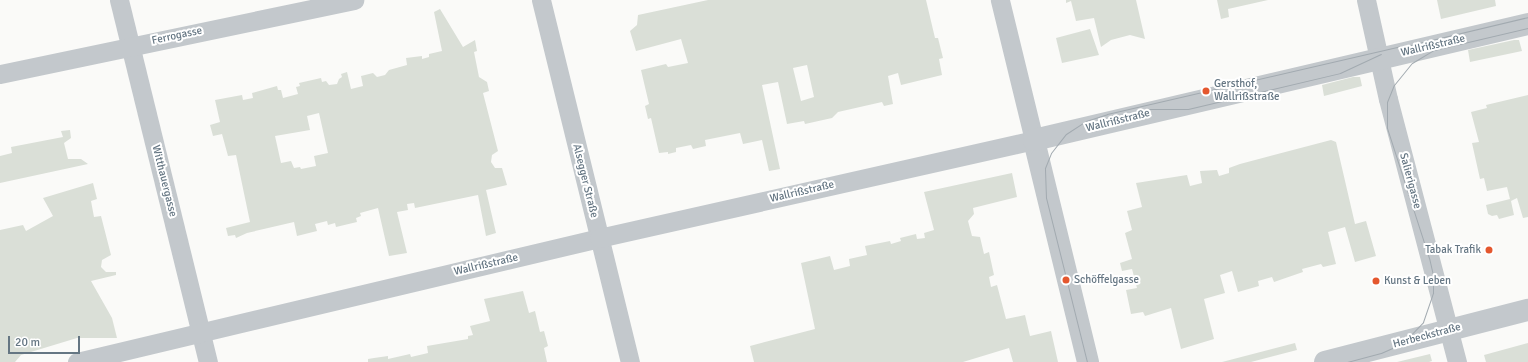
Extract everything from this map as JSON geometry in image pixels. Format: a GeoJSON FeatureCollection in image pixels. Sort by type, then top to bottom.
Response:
{"type":"FeatureCollection","features":[{"type":"Feature","properties":{"kind":"street","name":"Witthauergasse"},"geometry":{"type":"LineString","coordinates":[[119,0],[208,362]]}},
{"type":"Feature","properties":{"kind":"street","name":"Ferrogasse"},"geometry":{"type":"LineString","coordinates":[[0,74],[354,0]]}},
{"type":"Feature","properties":{"kind":"street","name":"Alsegger Straße"},"geometry":{"type":"LineString","coordinates":[[541,0],[630,362]]}},
{"type":"Feature","properties":{"kind":"street"},"geometry":{"type":"LineString","coordinates":[[1000,0],[1088,362]]}},
{"type":"Feature","properties":{"kind":"street","name":"Salierigasse"},"geometry":{"type":"LineString","coordinates":[[1366,0],[1379,58],[1457,362]]}},
{"type":"Feature","properties":{"kind":"street","name":"Wallrißstraße"},"geometry":{"type":"LineString","coordinates":[[76,362],[201,334],[599,238],[1034,140],[1528,24]]}},
{"type":"Feature","properties":{"kind":"street","name":"Herbeckstraße"},"geometry":{"type":"LineString","coordinates":[[1325,362],[1528,310]]}},
{"type":"Feature","properties":{"kind":"shaded area"},"geometry":{"type":"Polygon","coordinates":[[[708,0],[926,0],[935,38],[938,38],[943,58],[939,59],[942,75],[901,85],[898,73],[888,76],[893,104],[884,106],[882,102],[838,112],[832,118],[805,124],[804,121],[787,124],[778,82],[762,85],[780,169],[769,171],[762,140],[743,144],[740,133],[705,140],[706,146],[693,149],[691,145],[676,148],[676,152],[668,154],[668,152],[659,153],[651,118],[648,119],[645,106],[649,104],[641,70],[666,64],[668,67],[688,63],[681,39],[636,51],[630,31],[637,25],[638,15],[708,0]],[[807,65],[793,68],[801,101],[814,97],[807,65]]]}},
{"type":"Feature","properties":{"kind":"shaded area"},"geometry":{"type":"Polygon","coordinates":[[[1066,0],[1136,0],[1145,39],[1130,35],[1111,40],[1101,47],[1094,18],[1076,21],[1071,1],[1066,3],[1066,0]]]}},
{"type":"Feature","properties":{"kind":"shaded area"},"geometry":{"type":"Polygon","coordinates":[[[1217,0],[1268,0],[1228,9],[1229,17],[1221,19],[1217,0]]]}},
{"type":"Feature","properties":{"kind":"shaded area"},"geometry":{"type":"Polygon","coordinates":[[[1437,0],[1495,0],[1496,6],[1441,19],[1437,0]]]}},
{"type":"Feature","properties":{"kind":"shaded area"},"geometry":{"type":"Polygon","coordinates":[[[440,9],[463,47],[475,40],[477,51],[474,52],[479,77],[487,82],[489,91],[483,93],[498,151],[492,155],[491,162],[495,168],[502,168],[507,185],[486,190],[496,233],[486,236],[478,195],[415,208],[414,203],[407,204],[408,210],[397,212],[407,253],[389,256],[378,208],[360,213],[361,216],[356,218],[357,222],[336,227],[335,223],[328,225],[327,221],[315,224],[317,231],[297,236],[294,222],[247,233],[236,238],[235,235],[228,236],[226,228],[250,222],[236,155],[228,156],[222,134],[213,136],[210,125],[220,122],[215,100],[242,95],[243,100],[253,98],[252,93],[277,86],[278,90],[281,90],[283,98],[298,94],[296,87],[300,86],[299,83],[321,78],[322,82],[326,81],[329,85],[337,84],[339,79],[342,77],[341,74],[347,72],[351,89],[363,86],[361,76],[373,73],[377,77],[385,75],[389,70],[407,65],[406,58],[422,56],[422,59],[429,57],[429,54],[442,51],[434,12],[440,9]],[[319,113],[307,116],[310,130],[275,136],[281,163],[291,161],[294,168],[300,167],[301,169],[316,166],[314,156],[328,153],[319,113]]]}},
{"type":"Feature","properties":{"kind":"shaded area"},"geometry":{"type":"Polygon","coordinates":[[[1090,29],[1099,55],[1062,63],[1056,38],[1090,29]]]}},
{"type":"Feature","properties":{"kind":"shaded area"},"geometry":{"type":"Polygon","coordinates":[[[1519,40],[1522,51],[1470,62],[1468,50],[1519,40]]]}},
{"type":"Feature","properties":{"kind":"shaded area"},"geometry":{"type":"Polygon","coordinates":[[[1353,77],[1360,77],[1362,86],[1324,96],[1322,85],[1353,77]]]}},
{"type":"Feature","properties":{"kind":"shaded area"},"geometry":{"type":"Polygon","coordinates":[[[1528,95],[1528,217],[1523,218],[1517,198],[1511,201],[1514,215],[1499,219],[1497,215],[1492,216],[1488,214],[1486,205],[1510,199],[1507,187],[1487,191],[1484,178],[1480,179],[1472,143],[1479,142],[1471,112],[1487,108],[1486,105],[1528,95]]]}},
{"type":"Feature","properties":{"kind":"shaded area"},"geometry":{"type":"Polygon","coordinates":[[[70,130],[71,138],[64,143],[68,159],[81,159],[88,164],[0,183],[0,156],[12,153],[11,147],[63,137],[61,131],[70,130]]]}},
{"type":"Feature","properties":{"kind":"shaded area"},"geometry":{"type":"Polygon","coordinates":[[[1331,140],[1336,142],[1355,224],[1366,221],[1376,256],[1355,262],[1345,227],[1328,232],[1336,264],[1323,267],[1321,264],[1302,269],[1303,272],[1274,282],[1272,277],[1258,281],[1259,286],[1238,292],[1232,271],[1220,275],[1225,293],[1204,299],[1214,339],[1181,349],[1171,308],[1145,316],[1143,312],[1131,314],[1126,290],[1137,288],[1132,269],[1122,271],[1120,263],[1132,259],[1125,233],[1132,230],[1127,211],[1142,207],[1136,183],[1187,175],[1190,186],[1202,183],[1200,171],[1217,170],[1219,176],[1229,173],[1229,168],[1240,164],[1331,140]]]}},
{"type":"Feature","properties":{"kind":"shaded area"},"geometry":{"type":"Polygon","coordinates":[[[1012,173],[1017,197],[973,208],[974,214],[968,221],[972,236],[980,237],[984,254],[989,252],[994,275],[989,277],[991,287],[997,285],[1006,319],[1025,315],[1030,336],[1051,331],[1058,362],[1013,362],[1009,348],[963,362],[754,362],[750,346],[815,329],[801,263],[830,256],[834,270],[850,266],[849,259],[867,255],[865,246],[890,241],[891,244],[901,241],[900,238],[916,234],[917,239],[925,238],[924,233],[934,230],[924,192],[1012,173]]]}},
{"type":"Feature","properties":{"kind":"shaded area"},"geometry":{"type":"Polygon","coordinates":[[[93,183],[97,199],[91,201],[94,217],[101,216],[111,255],[102,260],[101,267],[106,272],[116,272],[116,275],[91,281],[112,318],[117,338],[77,338],[21,355],[15,362],[0,362],[0,230],[23,225],[26,231],[53,216],[43,198],[93,183]]]}},
{"type":"Feature","properties":{"kind":"shaded area"},"geometry":{"type":"Polygon","coordinates":[[[523,291],[529,313],[535,311],[540,332],[544,331],[548,346],[544,348],[547,362],[368,362],[368,359],[388,356],[388,359],[410,354],[411,357],[428,353],[427,346],[468,339],[468,336],[473,335],[470,326],[490,321],[484,299],[523,291]]]}},
{"type":"Feature","properties":{"kind":"shaded area"},"geometry":{"type":"Polygon","coordinates":[[[1295,343],[1297,350],[1251,362],[1222,362],[1295,343]]]}},
{"type":"Feature","properties":{"kind":"shaded area"},"geometry":{"type":"Polygon","coordinates":[[[1528,343],[1528,362],[1486,362],[1484,355],[1528,343]]]}},
{"type":"Feature","properties":{"kind":"shaded area"},"geometry":{"type":"Polygon","coordinates":[[[1430,354],[1432,361],[1429,362],[1397,362],[1430,354]]]}},
{"type":"Feature","properties":{"kind":"tram line"},"geometry":{"type":"LineString","coordinates":[[1398,48],[1528,17]]}},
{"type":"Feature","properties":{"kind":"tram line"},"geometry":{"type":"LineString","coordinates":[[1347,362],[1381,353],[1403,343],[1423,322],[1433,293],[1433,275],[1429,258],[1387,128],[1387,102],[1394,85],[1412,63],[1434,50],[1528,28]]}},
{"type":"Feature","properties":{"kind":"tram line"},"geometry":{"type":"LineString","coordinates":[[1087,362],[1046,198],[1045,168],[1051,153],[1066,134],[1086,121],[1107,114],[1401,46]]}},
{"type":"Feature","properties":{"kind":"tram line"},"geometry":{"type":"LineString","coordinates":[[1145,109],[1188,109],[1340,73],[1381,54]]}},
{"type":"Feature","properties":{"kind":"place","name":"Gersthof, Wallrißstraße"},"geometry":{"type":"Point","coordinates":[1206,91]}},
{"type":"Feature","properties":{"kind":"place","name":"Tabak Trafik"},"geometry":{"type":"Point","coordinates":[1489,250]}},
{"type":"Feature","properties":{"kind":"place","name":"Schöffelgasse"},"geometry":{"type":"Point","coordinates":[1066,280]}},
{"type":"Feature","properties":{"kind":"place","name":"Kunst & Leben"},"geometry":{"type":"Point","coordinates":[1376,281]}}]}
